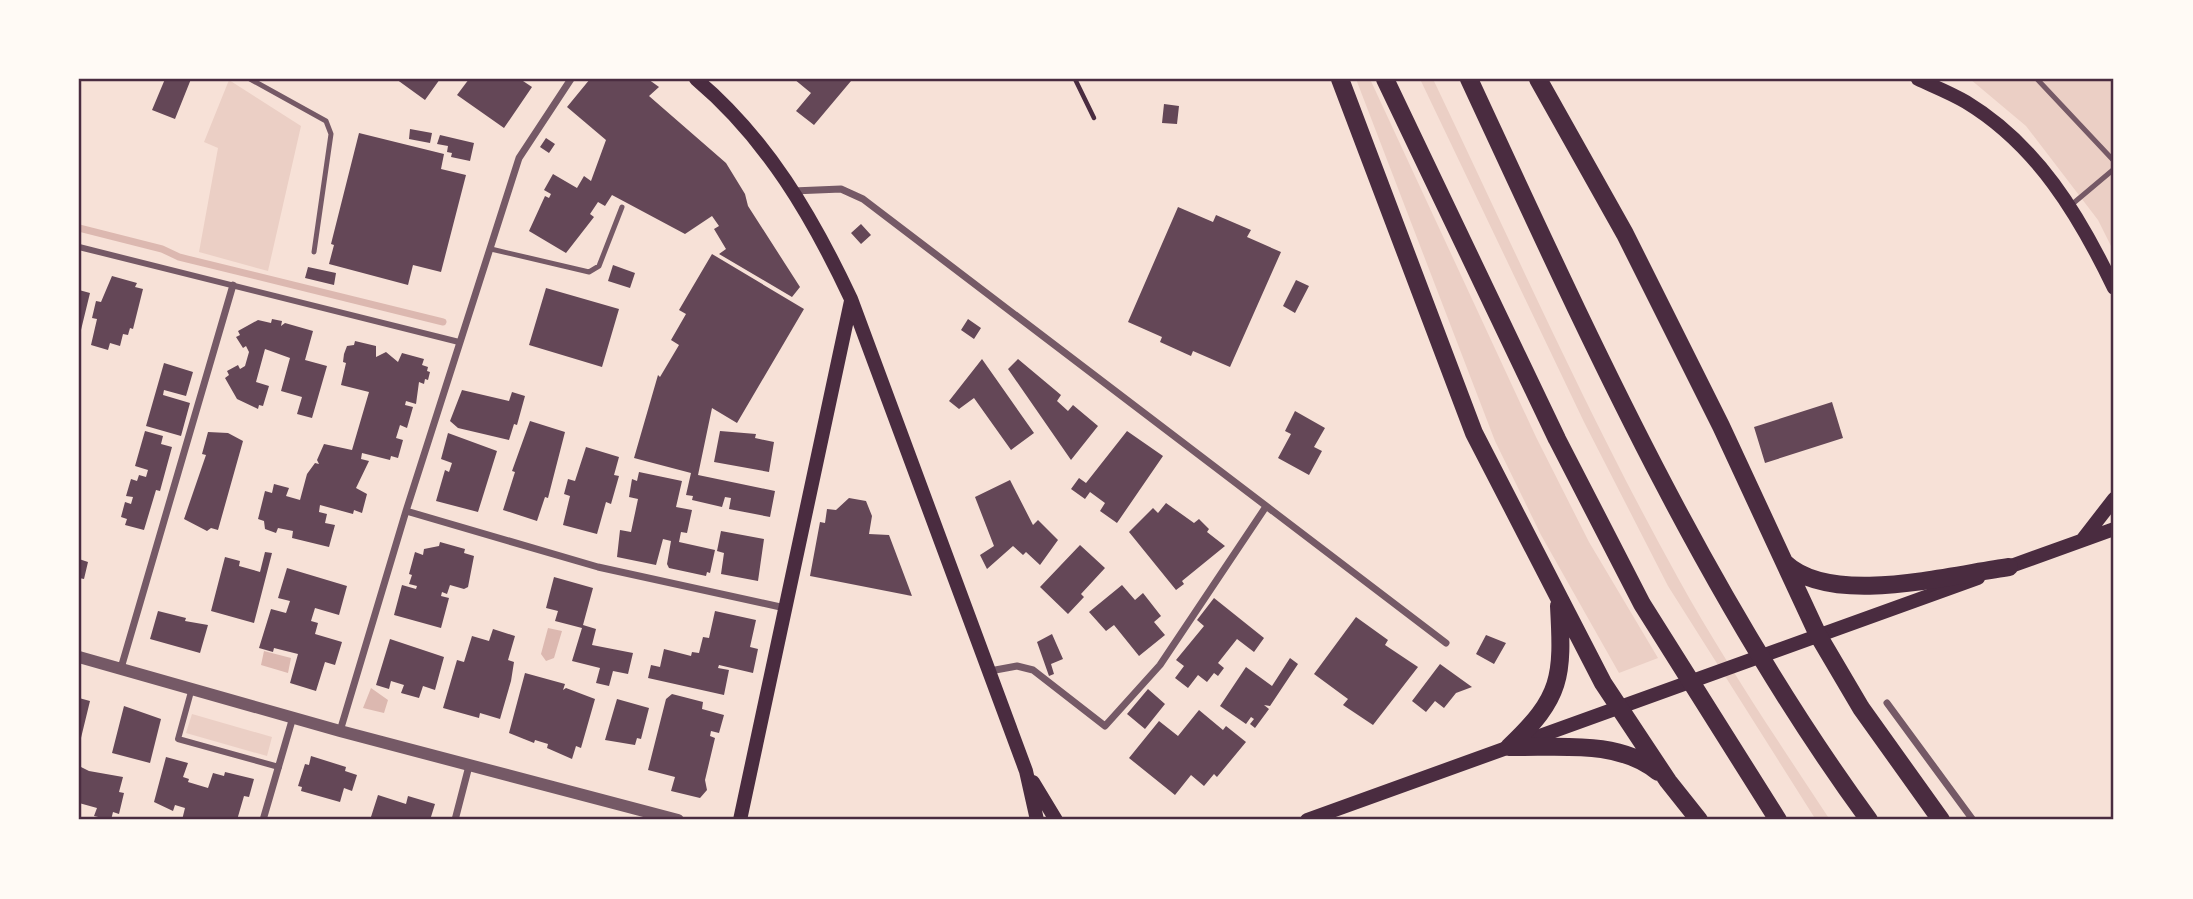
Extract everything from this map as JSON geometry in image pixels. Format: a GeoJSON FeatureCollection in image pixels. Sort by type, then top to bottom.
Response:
{"type":"FeatureCollection","features":[{"type":"Feature","properties":{"kind":"highway"},"geometry":{"type":"LineString","coordinates":[[1340,79],[1474,433],[1558,599],[1619,706],[1668,782],[1699,820]]}},
{"type":"Feature","properties":{"kind":"highway"},"geometry":{"type":"LineString","coordinates":[[1385,79],[1556,439],[1642,604],[1778,820]]}},
{"type":"Feature","properties":{"kind":"highway"},"geometry":{"type":"LineString","coordinates":[[1469,79],[1623,403],[1707,565],[1786,694],[1869,820]]}},
{"type":"Feature","properties":{"kind":"highway"},"geometry":{"type":"LineString","coordinates":[[1538,79],[1625,234],[1721,426],[1818,635],[1861,708],[1941,820]]}},
{"type":"Feature","properties":{"kind":"highway"},"geometry":{"type":"LineString","coordinates":[[1782,560],[1806,578],[1847,586],[2009,567]]}},
{"type":"Feature","properties":{"kind":"highway"},"geometry":{"type":"LineString","coordinates":[[1508,747],[1547,708],[1557,678],[1561,649],[1558,599]]}},
{"type":"Feature","properties":{"kind":"highway"},"geometry":{"type":"LineString","coordinates":[[1508,747],[1577,748],[1618,752],[1649,765],[1668,782]]}},
{"type":"Feature","properties":{"kind":"main road"},"geometry":{"type":"LineString","coordinates":[[696,79],[754,136],[793,191],[821,235],[851,299],[1026,771],[1037,820]]}},
{"type":"Feature","properties":{"kind":"main road"},"geometry":{"type":"LineString","coordinates":[[1918,79],[1965,102],[1994,123],[2037,161],[2070,206],[2114,288]]}},
{"type":"Feature","properties":{"kind":"main road"},"geometry":{"type":"LineString","coordinates":[[740,820],[851,299]]}},
{"type":"Feature","properties":{"kind":"main road"},"geometry":{"type":"LineString","coordinates":[[2081,541],[2114,499]]}},
{"type":"Feature","properties":{"kind":"main road"},"geometry":{"type":"LineString","coordinates":[[1307,820],[2114,529]]}},
{"type":"Feature","properties":{"kind":"main road"},"geometry":{"type":"LineString","coordinates":[[1026,771],[1056,820]]}},
{"type":"Feature","properties":{"kind":"street"},"geometry":{"type":"LineString","coordinates":[[340,731],[459,342],[522,151],[571,79]]}},
{"type":"Feature","properties":{"kind":"street"},"geometry":{"type":"LineString","coordinates":[[793,191],[841,189],[863,199],[1265,508],[1446,643]]}},
{"type":"Feature","properties":{"kind":"street"},"geometry":{"type":"LineString","coordinates":[[79,247],[459,342]]}},
{"type":"Feature","properties":{"kind":"street"},"geometry":{"type":"LineString","coordinates":[[121,668],[233,285]]}},
{"type":"Feature","properties":{"kind":"street"},"geometry":{"type":"LineString","coordinates":[[990,671],[1017,666],[1033,670],[1105,726],[1160,666],[1265,508]]}},
{"type":"Feature","properties":{"kind":"street"},"geometry":{"type":"LineString","coordinates":[[406,511],[598,568],[785,608]]}},
{"type":"Feature","properties":{"kind":"street"},"geometry":{"type":"LineString","coordinates":[[79,657],[340,731],[678,820]]}},
{"type":"Feature","properties":{"kind":"street"},"geometry":{"type":"LineString","coordinates":[[192,688],[178,739],[279,767]]}},
{"type":"Feature","properties":{"kind":"street"},"geometry":{"type":"LineString","coordinates":[[1887,703],[1973,820]]}},
{"type":"Feature","properties":{"kind":"street"},"geometry":{"type":"LineString","coordinates":[[263,820],[293,717]]}},
{"type":"Feature","properties":{"kind":"street"},"geometry":{"type":"LineString","coordinates":[[455,820],[469,766]]}},
{"type":"Feature","properties":{"kind":"lane"},"geometry":{"type":"LineString","coordinates":[[250,79],[326,121],[331,134],[314,252]]}},
{"type":"Feature","properties":{"kind":"lane"},"geometry":{"type":"LineString","coordinates":[[2037,79],[2114,161]]}},
{"type":"Feature","properties":{"kind":"lane"},"geometry":{"type":"LineString","coordinates":[[2070,206],[2114,169]]}},
{"type":"Feature","properties":{"kind":"lane"},"geometry":{"type":"LineString","coordinates":[[491,249],[589,272],[599,266],[622,207]]}},
{"type":"Feature","properties":{"kind":"path"},"geometry":{"type":"LineString","coordinates":[[1075,79],[1094,118]]}},
{"type":"Feature","properties":{"kind":"shaded area"},"geometry":{"type":"Polygon","coordinates":[[[1356,79],[1370,79],[1536,437],[1589,542],[1658,658],[1619,673],[1541,535],[1495,441],[1356,79]]]}},
{"type":"Feature","properties":{"kind":"shaded area"},"geometry":{"type":"Polygon","coordinates":[[[1420,79],[1433,79],[1582,393],[1678,578],[1771,731],[1830,820],[1816,820],[1668,586],[1584,422],[1420,79]]]}},
{"type":"Feature","properties":{"kind":"shaded area"},"geometry":{"type":"Polygon","coordinates":[[[1970,79],[2114,79],[2114,252],[2098,220],[2026,126],[1970,79]]]}},
{"type":"Feature","properties":{"kind":"shaded area"},"geometry":{"type":"Polygon","coordinates":[[[229,80],[301,126],[268,271],[199,252],[218,148],[204,142],[229,80]]]}},
{"type":"Feature","properties":{"kind":"shaded area"},"geometry":{"type":"Polygon","coordinates":[[[548,628],[562,631],[554,658],[546,661],[541,654],[548,628]]]}},
{"type":"Feature","properties":{"kind":"shaded area"},"geometry":{"type":"Polygon","coordinates":[[[264,651],[291,658],[288,673],[261,665],[264,651]]]}},
{"type":"Feature","properties":{"kind":"shaded area"},"geometry":{"type":"Polygon","coordinates":[[[371,688],[388,700],[384,713],[363,708],[371,688]]]}},
{"type":"Feature","properties":{"kind":"shaded area"},"geometry":{"type":"Polygon","coordinates":[[[192,714],[272,737],[267,756],[186,733],[192,714]]]}},
{"type":"Feature","properties":{"kind":"building"},"geometry":{"type":"Polygon","coordinates":[[[165,79],[191,79],[175,119],[152,110],[165,79]]]}},
{"type":"Feature","properties":{"kind":"building"},"geometry":{"type":"Polygon","coordinates":[[[396,79],[440,79],[425,100],[396,79]]]}},
{"type":"Feature","properties":{"kind":"building"},"geometry":{"type":"Polygon","coordinates":[[[469,79],[520,79],[532,87],[504,128],[457,95],[469,79]]]}},
{"type":"Feature","properties":{"kind":"building"},"geometry":{"type":"Polygon","coordinates":[[[590,79],[648,79],[659,87],[649,96],[726,163],[745,194],[748,206],[800,287],[792,297],[719,254],[726,249],[714,229],[719,226],[712,216],[685,234],[612,195],[605,206],[598,202],[590,214],[594,217],[566,253],[529,231],[545,196],[549,198],[551,194],[544,190],[553,174],[577,188],[584,176],[591,181],[606,140],[567,107],[590,79]]]}},
{"type":"Feature","properties":{"kind":"building"},"geometry":{"type":"Polygon","coordinates":[[[794,79],[851,81],[814,125],[796,111],[811,93],[794,79]]]}},
{"type":"Feature","properties":{"kind":"building"},"geometry":{"type":"Polygon","coordinates":[[[1164,104],[1179,106],[1177,124],[1162,123],[1164,104]]]}},
{"type":"Feature","properties":{"kind":"building"},"geometry":{"type":"Polygon","coordinates":[[[410,129],[432,133],[430,143],[409,139],[410,129]]]}},
{"type":"Feature","properties":{"kind":"building"},"geometry":{"type":"Polygon","coordinates":[[[359,133],[444,154],[441,169],[466,175],[441,272],[413,265],[408,285],[329,264],[334,245],[331,244],[359,133]]]}},
{"type":"Feature","properties":{"kind":"building"},"geometry":{"type":"Polygon","coordinates":[[[440,135],[474,143],[470,161],[451,157],[452,153],[447,152],[448,146],[437,144],[440,135]]]}},
{"type":"Feature","properties":{"kind":"building"},"geometry":{"type":"Polygon","coordinates":[[[546,138],[555,144],[549,153],[540,147],[546,138]]]}},
{"type":"Feature","properties":{"kind":"building"},"geometry":{"type":"Polygon","coordinates":[[[1178,207],[1213,222],[1216,215],[1251,230],[1247,237],[1281,252],[1230,367],[1193,351],[1191,356],[1160,342],[1162,337],[1128,322],[1178,207]]]}},
{"type":"Feature","properties":{"kind":"building"},"geometry":{"type":"Polygon","coordinates":[[[861,224],[871,235],[861,244],[851,233],[861,224]]]}},
{"type":"Feature","properties":{"kind":"building"},"geometry":{"type":"Polygon","coordinates":[[[712,254],[804,309],[737,423],[712,408],[698,475],[775,491],[770,517],[729,509],[731,498],[725,497],[722,507],[692,500],[693,496],[686,495],[691,473],[634,458],[658,375],[660,377],[679,345],[671,340],[686,314],[679,310],[712,254]]]}},
{"type":"Feature","properties":{"kind":"building"},"geometry":{"type":"Polygon","coordinates":[[[613,265],[635,273],[630,288],[608,281],[613,265]]]}},
{"type":"Feature","properties":{"kind":"building"},"geometry":{"type":"Polygon","coordinates":[[[308,267],[336,273],[334,285],[305,278],[308,267]]]}},
{"type":"Feature","properties":{"kind":"building"},"geometry":{"type":"Polygon","coordinates":[[[112,276],[137,283],[135,287],[143,289],[133,329],[130,328],[128,335],[123,334],[120,346],[110,343],[108,350],[91,345],[97,319],[92,318],[96,301],[101,302],[112,276]]]}},
{"type":"Feature","properties":{"kind":"building"},"geometry":{"type":"Polygon","coordinates":[[[1296,280],[1309,286],[1295,313],[1283,306],[1296,280]]]}},
{"type":"Feature","properties":{"kind":"building"},"geometry":{"type":"Polygon","coordinates":[[[546,288],[619,309],[602,367],[529,345],[546,288]]]}},
{"type":"Feature","properties":{"kind":"building"},"geometry":{"type":"Polygon","coordinates":[[[79,290],[90,293],[80,334],[79,333],[79,290]]]}},
{"type":"Feature","properties":{"kind":"building"},"geometry":{"type":"Polygon","coordinates":[[[272,319],[282,321],[281,326],[285,323],[313,331],[305,360],[327,366],[312,418],[297,414],[302,397],[281,391],[290,358],[265,349],[256,382],[269,386],[263,406],[259,405],[258,409],[237,399],[225,378],[229,375],[227,371],[238,365],[240,369],[245,366],[249,352],[236,337],[240,335],[238,331],[258,320],[271,323],[272,319]]]}},
{"type":"Feature","properties":{"kind":"building"},"geometry":{"type":"Polygon","coordinates":[[[968,319],[981,328],[974,339],[961,330],[968,319]]]}},
{"type":"Feature","properties":{"kind":"building"},"geometry":{"type":"Polygon","coordinates":[[[355,341],[376,346],[376,357],[386,352],[398,362],[402,353],[424,359],[422,365],[428,367],[427,371],[430,372],[424,384],[419,382],[416,404],[406,401],[405,405],[413,407],[407,428],[400,425],[396,438],[403,440],[398,458],[391,456],[390,460],[362,453],[361,459],[369,461],[356,488],[367,494],[362,513],[354,510],[353,514],[320,505],[319,512],[327,514],[325,523],[335,525],[329,547],[292,538],[293,531],[278,528],[276,533],[265,529],[264,521],[258,519],[265,491],[272,493],[274,484],[289,488],[286,496],[300,500],[307,474],[315,463],[319,464],[317,460],[324,444],[352,450],[369,392],[341,385],[346,363],[343,362],[344,354],[347,346],[354,345],[355,341]]]}},
{"type":"Feature","properties":{"kind":"building"},"geometry":{"type":"Polygon","coordinates":[[[982,359],[1034,433],[1011,450],[974,398],[959,409],[949,401],[982,359]]]}},
{"type":"Feature","properties":{"kind":"building"},"geometry":{"type":"Polygon","coordinates":[[[1018,359],[1061,395],[1057,401],[1068,411],[1073,405],[1098,426],[1071,460],[1008,369],[1018,359]]]}},
{"type":"Feature","properties":{"kind":"building"},"geometry":{"type":"Polygon","coordinates":[[[164,363],[193,372],[186,396],[164,390],[163,395],[190,403],[181,436],[146,426],[164,363]]]}},
{"type":"Feature","properties":{"kind":"building"},"geometry":{"type":"Polygon","coordinates":[[[462,390],[509,401],[512,392],[525,396],[517,425],[514,424],[509,440],[458,428],[450,421],[462,390]]]}},
{"type":"Feature","properties":{"kind":"building"},"geometry":{"type":"Polygon","coordinates":[[[1832,402],[1843,438],[1765,463],[1754,427],[1832,402]]]}},
{"type":"Feature","properties":{"kind":"building"},"geometry":{"type":"Polygon","coordinates":[[[1295,411],[1325,428],[1314,447],[1322,451],[1309,475],[1278,458],[1291,434],[1285,431],[1295,411]]]}},
{"type":"Feature","properties":{"kind":"building"},"geometry":{"type":"Polygon","coordinates":[[[530,421],[565,432],[548,498],[545,497],[537,521],[503,510],[515,472],[512,471],[530,421]]]}},
{"type":"Feature","properties":{"kind":"building"},"geometry":{"type":"Polygon","coordinates":[[[145,431],[163,436],[161,444],[172,447],[160,491],[156,490],[144,530],[125,525],[127,519],[121,517],[125,502],[131,504],[133,497],[126,496],[131,479],[137,481],[139,475],[146,477],[148,470],[135,466],[145,431]]]}},
{"type":"Feature","properties":{"kind":"building"},"geometry":{"type":"Polygon","coordinates":[[[720,431],[756,434],[755,438],[774,442],[769,472],[714,462],[720,431]]]}},
{"type":"Feature","properties":{"kind":"building"},"geometry":{"type":"Polygon","coordinates":[[[1127,431],[1163,456],[1117,523],[1100,511],[1105,503],[1090,492],[1085,499],[1071,489],[1079,478],[1086,483],[1127,431]]]}},
{"type":"Feature","properties":{"kind":"building"},"geometry":{"type":"Polygon","coordinates":[[[208,432],[228,433],[243,441],[218,530],[211,528],[207,531],[184,519],[206,455],[202,454],[208,432]]]}},
{"type":"Feature","properties":{"kind":"building"},"geometry":{"type":"Polygon","coordinates":[[[448,433],[497,451],[478,512],[436,501],[445,470],[449,472],[452,463],[441,459],[448,433]]]}},
{"type":"Feature","properties":{"kind":"building"},"geometry":{"type":"Polygon","coordinates":[[[586,447],[619,457],[614,475],[619,476],[611,504],[606,502],[597,534],[563,525],[570,496],[564,494],[568,479],[575,481],[586,447]]]}},
{"type":"Feature","properties":{"kind":"building"},"geometry":{"type":"Polygon","coordinates":[[[639,472],[682,481],[676,507],[692,510],[687,533],[681,532],[679,542],[715,550],[710,573],[707,572],[706,576],[669,568],[667,564],[671,541],[663,539],[656,565],[617,557],[620,530],[631,532],[638,499],[629,497],[632,479],[637,481],[639,472]]]}},
{"type":"Feature","properties":{"kind":"building"},"geometry":{"type":"Polygon","coordinates":[[[1010,480],[1033,525],[1038,520],[1058,540],[1040,565],[1026,552],[1023,555],[1013,546],[987,569],[980,555],[994,546],[975,497],[1010,480]]]}},
{"type":"Feature","properties":{"kind":"building"},"geometry":{"type":"Polygon","coordinates":[[[849,498],[866,501],[872,516],[869,534],[889,535],[912,596],[810,576],[820,522],[825,523],[827,509],[836,510],[849,498]]]}},
{"type":"Feature","properties":{"kind":"building"},"geometry":{"type":"Polygon","coordinates":[[[1166,503],[1194,523],[1199,519],[1209,529],[1207,532],[1225,546],[1182,581],[1184,584],[1176,590],[1129,532],[1153,508],[1158,513],[1166,503]]]}},
{"type":"Feature","properties":{"kind":"building"},"geometry":{"type":"Polygon","coordinates":[[[721,531],[764,539],[758,581],[721,574],[724,553],[717,551],[721,531]]]}},
{"type":"Feature","properties":{"kind":"building"},"geometry":{"type":"Polygon","coordinates":[[[440,542],[465,549],[464,553],[474,556],[468,587],[464,589],[450,585],[447,594],[442,592],[441,596],[449,598],[441,628],[394,615],[402,585],[416,589],[417,586],[409,584],[415,552],[423,555],[424,549],[439,546],[440,542]]]}},
{"type":"Feature","properties":{"kind":"building"},"geometry":{"type":"Polygon","coordinates":[[[1080,545],[1105,568],[1081,594],[1084,597],[1068,614],[1040,587],[1080,545]]]}},
{"type":"Feature","properties":{"kind":"building"},"geometry":{"type":"Polygon","coordinates":[[[265,552],[272,553],[254,623],[211,611],[225,557],[240,561],[239,566],[260,572],[265,552]]]}},
{"type":"Feature","properties":{"kind":"building"},"geometry":{"type":"Polygon","coordinates":[[[79,559],[88,562],[84,579],[79,578],[79,559]]]}},
{"type":"Feature","properties":{"kind":"building"},"geometry":{"type":"Polygon","coordinates":[[[287,568],[347,586],[339,615],[315,608],[311,621],[318,623],[315,634],[342,642],[335,665],[325,662],[316,691],[290,683],[298,654],[274,648],[273,652],[259,648],[271,609],[286,613],[290,601],[278,598],[287,568]]]}},
{"type":"Feature","properties":{"kind":"building"},"geometry":{"type":"Polygon","coordinates":[[[554,577],[593,588],[583,625],[596,629],[592,645],[633,653],[628,674],[613,671],[609,686],[596,683],[600,668],[572,661],[582,628],[555,621],[558,611],[546,608],[554,577]]]}},
{"type":"Feature","properties":{"kind":"building"},"geometry":{"type":"Polygon","coordinates":[[[1122,585],[1135,600],[1143,593],[1161,616],[1154,622],[1165,635],[1139,656],[1114,625],[1106,631],[1089,612],[1122,585]]]}},
{"type":"Feature","properties":{"kind":"building"},"geometry":{"type":"Polygon","coordinates":[[[1214,598],[1264,638],[1254,652],[1237,639],[1218,663],[1224,668],[1218,676],[1214,673],[1207,682],[1198,675],[1188,688],[1175,678],[1184,666],[1176,660],[1204,626],[1197,620],[1214,598]]]}},
{"type":"Feature","properties":{"kind":"building"},"geometry":{"type":"Polygon","coordinates":[[[158,611],[186,618],[185,621],[208,625],[200,653],[150,639],[158,611]]]}},
{"type":"Feature","properties":{"kind":"building"},"geometry":{"type":"Polygon","coordinates":[[[715,611],[756,620],[750,647],[758,649],[753,673],[719,665],[718,668],[729,670],[724,695],[648,678],[651,665],[660,667],[664,649],[691,656],[692,652],[699,653],[703,637],[709,638],[715,611]]]}},
{"type":"Feature","properties":{"kind":"building"},"geometry":{"type":"Polygon","coordinates":[[[1356,617],[1388,640],[1385,645],[1418,667],[1373,725],[1343,705],[1348,699],[1314,674],[1356,617]]]}},
{"type":"Feature","properties":{"kind":"building"},"geometry":{"type":"Polygon","coordinates":[[[493,629],[515,636],[508,660],[514,662],[511,681],[500,719],[480,713],[479,718],[443,708],[457,660],[464,662],[472,636],[489,641],[493,629]]]}},
{"type":"Feature","properties":{"kind":"building"},"geometry":{"type":"Polygon","coordinates":[[[1052,634],[1063,659],[1051,664],[1054,674],[1049,676],[1037,642],[1052,634]]]}},
{"type":"Feature","properties":{"kind":"building"},"geometry":{"type":"Polygon","coordinates":[[[1486,635],[1506,643],[1494,664],[1476,654],[1486,635]]]}},
{"type":"Feature","properties":{"kind":"building"},"geometry":{"type":"Polygon","coordinates":[[[390,639],[444,657],[435,690],[423,686],[419,698],[401,693],[404,685],[391,681],[389,689],[376,685],[390,639]]]}},
{"type":"Feature","properties":{"kind":"building"},"geometry":{"type":"Polygon","coordinates":[[[1290,658],[1298,664],[1270,706],[1264,705],[1269,709],[1255,728],[1250,724],[1254,719],[1251,717],[1246,724],[1220,706],[1246,667],[1272,686],[1290,658]]]}},
{"type":"Feature","properties":{"kind":"building"},"geometry":{"type":"Polygon","coordinates":[[[1440,664],[1472,687],[1456,693],[1444,708],[1435,701],[1426,712],[1412,701],[1440,664]]]}},
{"type":"Feature","properties":{"kind":"building"},"geometry":{"type":"Polygon","coordinates":[[[525,673],[565,684],[563,690],[566,688],[595,699],[581,748],[576,746],[572,759],[547,748],[548,744],[535,740],[534,743],[509,733],[525,673]]]}},
{"type":"Feature","properties":{"kind":"building"},"geometry":{"type":"Polygon","coordinates":[[[1148,689],[1165,704],[1145,729],[1127,714],[1148,689]]]}},
{"type":"Feature","properties":{"kind":"building"},"geometry":{"type":"Polygon","coordinates":[[[672,694],[703,702],[702,709],[724,715],[719,733],[711,731],[710,736],[715,738],[705,780],[707,790],[700,798],[671,791],[675,777],[648,770],[666,699],[672,694]]]}},
{"type":"Feature","properties":{"kind":"building"},"geometry":{"type":"Polygon","coordinates":[[[79,698],[90,701],[80,742],[79,742],[79,698]]]}},
{"type":"Feature","properties":{"kind":"building"},"geometry":{"type":"Polygon","coordinates":[[[617,699],[649,708],[641,739],[637,738],[635,745],[605,740],[617,699]]]}},
{"type":"Feature","properties":{"kind":"building"},"geometry":{"type":"Polygon","coordinates":[[[124,706],[161,719],[150,763],[112,753],[124,706]]]}},
{"type":"Feature","properties":{"kind":"building"},"geometry":{"type":"Polygon","coordinates":[[[1199,710],[1223,730],[1226,726],[1246,742],[1217,777],[1214,774],[1204,786],[1191,775],[1175,795],[1129,758],[1159,721],[1178,736],[1199,710]]]}},
{"type":"Feature","properties":{"kind":"building"},"geometry":{"type":"Polygon","coordinates":[[[311,756],[346,767],[345,771],[357,775],[352,791],[344,788],[340,802],[301,791],[302,787],[298,786],[305,764],[309,765],[311,756]]]}},
{"type":"Feature","properties":{"kind":"building"},"geometry":{"type":"Polygon","coordinates":[[[166,757],[188,763],[183,777],[189,779],[188,782],[208,788],[213,773],[224,776],[225,772],[254,779],[249,797],[244,796],[237,820],[182,820],[185,808],[175,805],[173,811],[154,802],[166,757]]]}},
{"type":"Feature","properties":{"kind":"building"},"geometry":{"type":"Polygon","coordinates":[[[79,766],[89,771],[123,777],[119,792],[124,793],[119,814],[113,812],[111,820],[94,816],[97,808],[79,803],[79,766]]]}},
{"type":"Feature","properties":{"kind":"building"},"geometry":{"type":"Polygon","coordinates":[[[378,795],[406,804],[408,796],[435,804],[430,820],[370,820],[378,795]]]}},
{"type":"Feature","properties":{"kind":"waterway"},"geometry":{"type":"LineString","coordinates":[[79,228],[162,249],[179,257],[443,322]]}}]}
